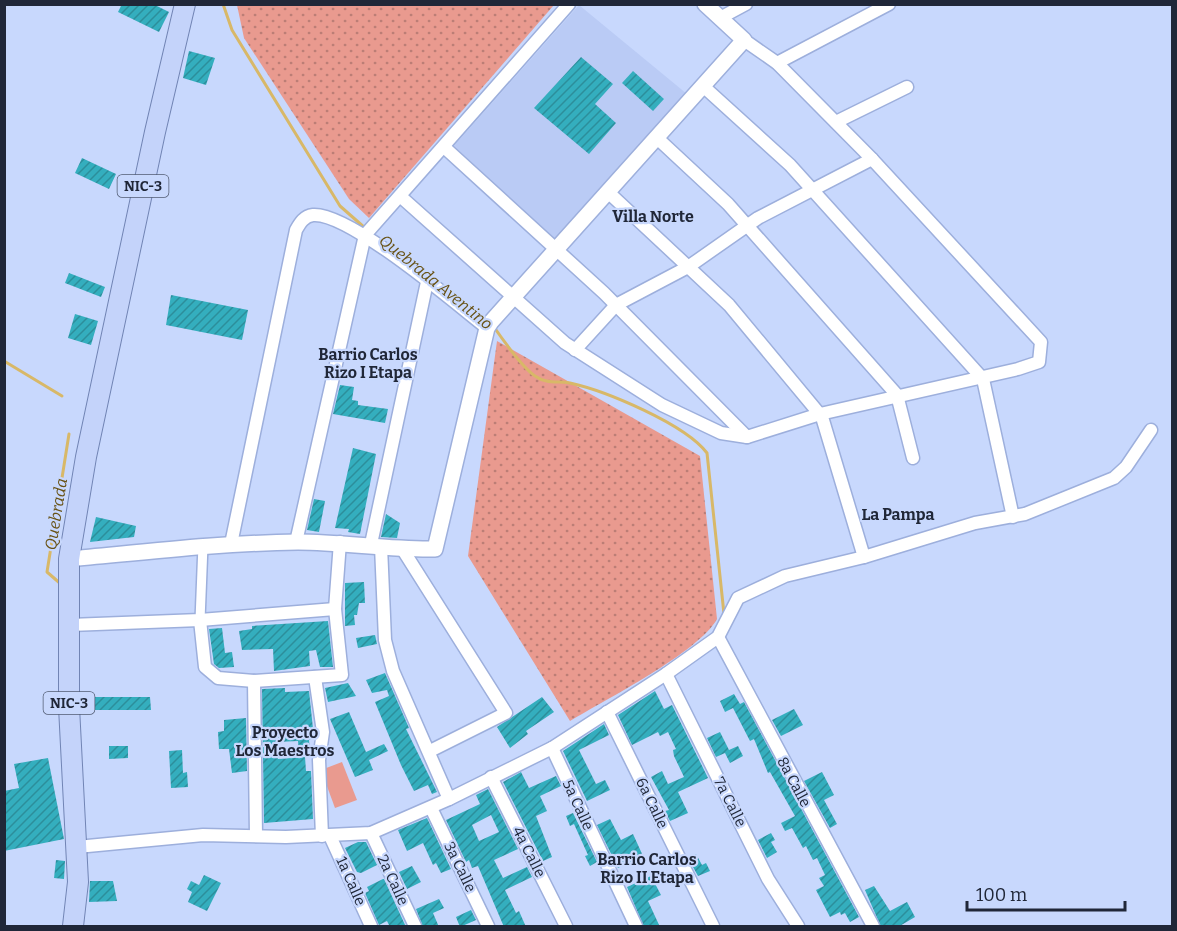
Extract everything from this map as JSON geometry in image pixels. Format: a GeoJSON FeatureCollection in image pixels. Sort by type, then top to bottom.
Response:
{"type":"FeatureCollection","features":[{"type":"Feature","properties":{"kind":"main road","name":"NIC-3"},"geometry":{"type":"LineString","coordinates":[[73,927],[78,882],[69,707],[69,559],[88,446],[155,132],[185,4]]}},
{"type":"Feature","properties":{"kind":"street"},"geometry":{"type":"LineString","coordinates":[[296,542],[365,235],[570,4]]}},
{"type":"Feature","properties":{"kind":"street"},"geometry":{"type":"LineString","coordinates":[[400,196],[574,350],[662,405],[721,433],[747,437],[820,414],[981,378],[1039,362],[1041,342],[872,159],[777,63],[744,40],[705,4]]}},
{"type":"Feature","properties":{"kind":"street"},"geometry":{"type":"LineString","coordinates":[[720,18],[746,4]]}},
{"type":"Feature","properties":{"kind":"street"},"geometry":{"type":"LineString","coordinates":[[777,63],[889,4]]}},
{"type":"Feature","properties":{"kind":"street"},"geometry":{"type":"LineString","coordinates":[[69,559],[203,545],[296,542],[340,542],[403,550],[435,549],[487,328],[744,40]]}},
{"type":"Feature","properties":{"kind":"street"},"geometry":{"type":"LineString","coordinates":[[703,86],[790,165],[981,378],[1013,517]]}},
{"type":"Feature","properties":{"kind":"street"},"geometry":{"type":"LineString","coordinates":[[836,122],[907,87]]}},
{"type":"Feature","properties":{"kind":"street"},"geometry":{"type":"LineString","coordinates":[[656,137],[729,204],[897,397],[913,458]]}},
{"type":"Feature","properties":{"kind":"street"},"geometry":{"type":"LineString","coordinates":[[444,147],[616,305],[747,437]]}},
{"type":"Feature","properties":{"kind":"street"},"geometry":{"type":"LineString","coordinates":[[574,350],[616,305],[688,267],[747,225],[872,159]]}},
{"type":"Feature","properties":{"kind":"street"},"geometry":{"type":"LineString","coordinates":[[608,192],[729,305],[820,414],[864,557]]}},
{"type":"Feature","properties":{"kind":"street"},"geometry":{"type":"LineString","coordinates":[[231,544],[296,230],[302,220],[311,215],[320,216],[365,235],[487,328]]}},
{"type":"Feature","properties":{"kind":"street"},"geometry":{"type":"LineString","coordinates":[[427,282],[376,545],[385,640],[393,671],[430,751],[449,799]]}},
{"type":"Feature","properties":{"kind":"street"},"geometry":{"type":"LineString","coordinates":[[77,847],[203,834],[326,836],[371,833],[449,799],[552,748],[666,674],[718,637],[738,598],[785,576],[864,557],[975,523],[1013,517],[1114,478],[1126,467],[1151,430]]}},
{"type":"Feature","properties":{"kind":"street"},"geometry":{"type":"LineString","coordinates":[[203,545],[200,620],[205,667],[218,678],[254,681],[342,675],[335,609],[340,542]]}},
{"type":"Feature","properties":{"kind":"street"},"geometry":{"type":"LineString","coordinates":[[403,550],[506,713],[430,751]]}},
{"type":"Feature","properties":{"kind":"street"},"geometry":{"type":"LineString","coordinates":[[70,625],[200,620],[335,609]]}},
{"type":"Feature","properties":{"kind":"street","name":"8a Calle"},"geometry":{"type":"LineString","coordinates":[[718,637],[873,927]]}},
{"type":"Feature","properties":{"kind":"street","name":"7a Calle"},"geometry":{"type":"LineString","coordinates":[[666,674],[768,879],[798,927]]}},
{"type":"Feature","properties":{"kind":"street"},"geometry":{"type":"LineString","coordinates":[[315,677],[323,732],[319,760],[326,836]]}},
{"type":"Feature","properties":{"kind":"street"},"geometry":{"type":"LineString","coordinates":[[254,681],[256,836]]}},
{"type":"Feature","properties":{"kind":"street","name":"6a Calle"},"geometry":{"type":"LineString","coordinates":[[607,712],[713,927]]}},
{"type":"Feature","properties":{"kind":"street","name":"5a Calle"},"geometry":{"type":"LineString","coordinates":[[552,748],[636,927]]}},
{"type":"Feature","properties":{"kind":"street","name":"4a Calle"},"geometry":{"type":"LineString","coordinates":[[491,777],[566,927]]}},
{"type":"Feature","properties":{"kind":"street","name":"3a Calle"},"geometry":{"type":"LineString","coordinates":[[431,807],[488,927]]}},
{"type":"Feature","properties":{"kind":"street","name":"2a Calle"},"geometry":{"type":"LineString","coordinates":[[371,833],[415,927]]}},
{"type":"Feature","properties":{"kind":"street","name":"1a Calle"},"geometry":{"type":"LineString","coordinates":[[326,836],[372,927]]}},
{"type":"Feature","properties":{"kind":"shaded area"},"geometry":{"type":"Polygon","coordinates":[[[237,4],[554,5],[369,218],[349,199],[244,38],[237,4]]]}},
{"type":"Feature","properties":{"kind":"shaded area"},"geometry":{"type":"Polygon","coordinates":[[[579,5],[687,94],[556,243],[453,147],[579,5]]]}},
{"type":"Feature","properties":{"kind":"shaded area"},"geometry":{"type":"Polygon","coordinates":[[[497,341],[700,456],[717,619],[707,632],[672,660],[570,721],[468,556],[497,341]]]}},
{"type":"Feature","properties":{"kind":"shaded area"},"geometry":{"type":"Polygon","coordinates":[[[342,762],[357,800],[335,808],[321,770],[342,762]]]}},
{"type":"Feature","properties":{"kind":"building"},"geometry":{"type":"Polygon","coordinates":[[[122,4],[153,4],[169,12],[159,32],[118,12],[122,4]]]}},
{"type":"Feature","properties":{"kind":"building"},"geometry":{"type":"Polygon","coordinates":[[[189,51],[215,58],[206,85],[183,78],[189,51]]]}},
{"type":"Feature","properties":{"kind":"building"},"geometry":{"type":"Polygon","coordinates":[[[581,57],[613,84],[595,104],[616,123],[589,154],[534,108],[581,57]]]}},
{"type":"Feature","properties":{"kind":"building"},"geometry":{"type":"Polygon","coordinates":[[[633,71],[664,99],[653,111],[622,83],[633,71]]]}},
{"type":"Feature","properties":{"kind":"building"},"geometry":{"type":"Polygon","coordinates":[[[82,158],[116,174],[109,189],[75,173],[82,158]]]}},
{"type":"Feature","properties":{"kind":"building"},"geometry":{"type":"Polygon","coordinates":[[[69,273],[105,287],[101,297],[65,283],[69,273]]]}},
{"type":"Feature","properties":{"kind":"building"},"geometry":{"type":"Polygon","coordinates":[[[171,295],[248,310],[242,340],[166,325],[171,295]]]}},
{"type":"Feature","properties":{"kind":"building"},"geometry":{"type":"Polygon","coordinates":[[[75,314],[98,321],[91,345],[68,338],[75,314]]]}},
{"type":"Feature","properties":{"kind":"building"},"geometry":{"type":"Polygon","coordinates":[[[340,385],[354,387],[352,400],[358,401],[358,405],[388,409],[385,423],[333,414],[340,385]]]}},
{"type":"Feature","properties":{"kind":"building"},"geometry":{"type":"Polygon","coordinates":[[[353,448],[376,454],[360,534],[348,532],[349,529],[335,528],[353,448]]]}},
{"type":"Feature","properties":{"kind":"building"},"geometry":{"type":"Polygon","coordinates":[[[314,499],[325,501],[319,532],[307,530],[314,499]]]}},
{"type":"Feature","properties":{"kind":"building"},"geometry":{"type":"Polygon","coordinates":[[[386,514],[400,523],[397,538],[381,537],[386,514]]]}},
{"type":"Feature","properties":{"kind":"building"},"geometry":{"type":"Polygon","coordinates":[[[96,517],[136,526],[134,537],[90,542],[96,517]]]}},
{"type":"Feature","properties":{"kind":"building"},"geometry":{"type":"Polygon","coordinates":[[[364,582],[365,603],[359,603],[357,615],[354,615],[355,625],[345,626],[345,583],[364,582]]]}},
{"type":"Feature","properties":{"kind":"building"},"geometry":{"type":"Polygon","coordinates":[[[328,621],[333,667],[320,667],[316,650],[309,651],[310,666],[274,671],[273,649],[242,650],[239,631],[252,629],[252,626],[328,621]]]}},
{"type":"Feature","properties":{"kind":"building"},"geometry":{"type":"Polygon","coordinates":[[[222,628],[225,653],[232,652],[234,667],[219,668],[214,664],[209,629],[222,628]]]}},
{"type":"Feature","properties":{"kind":"building"},"geometry":{"type":"Polygon","coordinates":[[[375,635],[377,644],[358,648],[356,638],[375,635]]]}},
{"type":"Feature","properties":{"kind":"building"},"geometry":{"type":"Polygon","coordinates":[[[385,673],[409,728],[406,729],[437,792],[432,794],[428,785],[414,791],[401,765],[375,702],[389,696],[387,690],[372,693],[366,680],[385,673]]]}},
{"type":"Feature","properties":{"kind":"building"},"geometry":{"type":"Polygon","coordinates":[[[348,683],[356,696],[328,702],[325,688],[348,683]]]}},
{"type":"Feature","properties":{"kind":"building"},"geometry":{"type":"Polygon","coordinates":[[[285,688],[285,692],[309,691],[314,738],[309,740],[310,754],[299,755],[298,741],[277,742],[278,759],[305,757],[306,771],[311,771],[313,819],[264,823],[262,689],[285,688]]]}},
{"type":"Feature","properties":{"kind":"building"},"geometry":{"type":"Polygon","coordinates":[[[655,691],[664,709],[672,705],[708,778],[678,792],[688,813],[670,821],[665,811],[669,810],[651,777],[662,771],[668,784],[684,777],[674,756],[673,750],[676,749],[668,732],[660,736],[658,732],[632,745],[618,715],[655,691]]]}},
{"type":"Feature","properties":{"kind":"building"},"geometry":{"type":"Polygon","coordinates":[[[734,694],[740,704],[744,702],[859,917],[850,922],[845,913],[841,915],[840,912],[830,917],[816,890],[824,886],[819,878],[825,875],[817,858],[813,860],[806,846],[803,848],[792,828],[785,831],[781,823],[795,816],[770,772],[768,773],[754,739],[750,741],[733,708],[725,712],[720,701],[734,694]]]}},
{"type":"Feature","properties":{"kind":"building"},"geometry":{"type":"Polygon","coordinates":[[[84,697],[150,697],[151,710],[84,710],[84,697]]]}},
{"type":"Feature","properties":{"kind":"building"},"geometry":{"type":"Polygon","coordinates":[[[542,697],[554,712],[526,731],[528,734],[510,748],[497,727],[542,697]]]}},
{"type":"Feature","properties":{"kind":"building"},"geometry":{"type":"Polygon","coordinates":[[[794,709],[803,725],[781,736],[772,720],[794,709]]]}},
{"type":"Feature","properties":{"kind":"building"},"geometry":{"type":"Polygon","coordinates":[[[349,712],[366,752],[384,744],[388,751],[369,760],[373,770],[355,777],[330,719],[349,712]]]}},
{"type":"Feature","properties":{"kind":"building"},"geometry":{"type":"Polygon","coordinates":[[[246,718],[247,771],[232,773],[229,749],[219,749],[218,732],[224,731],[224,720],[246,718]]]}},
{"type":"Feature","properties":{"kind":"building"},"geometry":{"type":"Polygon","coordinates":[[[604,724],[609,735],[579,750],[596,784],[605,780],[610,790],[587,801],[563,751],[604,724]]]}},
{"type":"Feature","properties":{"kind":"building"},"geometry":{"type":"Polygon","coordinates":[[[720,732],[729,750],[738,746],[743,756],[730,763],[725,753],[716,757],[707,738],[720,732]]]}},
{"type":"Feature","properties":{"kind":"building"},"geometry":{"type":"Polygon","coordinates":[[[109,746],[128,746],[128,758],[109,759],[109,746]]]}},
{"type":"Feature","properties":{"kind":"building"},"geometry":{"type":"Polygon","coordinates":[[[182,750],[183,773],[187,772],[188,787],[171,788],[169,751],[182,750]]]}},
{"type":"Feature","properties":{"kind":"building"},"geometry":{"type":"Polygon","coordinates":[[[48,758],[64,839],[4,851],[4,791],[19,788],[14,764],[48,758]]]}},
{"type":"Feature","properties":{"kind":"building"},"geometry":{"type":"Polygon","coordinates":[[[521,772],[529,788],[556,776],[561,786],[540,796],[547,811],[536,816],[552,857],[543,861],[503,782],[521,772]]]}},
{"type":"Feature","properties":{"kind":"building"},"geometry":{"type":"Polygon","coordinates":[[[822,772],[834,795],[824,800],[837,824],[830,828],[804,781],[822,772]]]}},
{"type":"Feature","properties":{"kind":"building"},"geometry":{"type":"Polygon","coordinates":[[[488,789],[518,849],[494,860],[503,878],[527,867],[532,877],[505,890],[516,913],[519,911],[526,927],[504,927],[478,866],[472,868],[469,860],[466,862],[446,820],[480,804],[476,795],[488,789]],[[491,815],[472,825],[479,841],[499,832],[491,815]]]}},
{"type":"Feature","properties":{"kind":"building"},"geometry":{"type":"Polygon","coordinates":[[[573,813],[597,862],[590,866],[585,856],[588,855],[574,824],[570,826],[566,816],[573,813]]]}},
{"type":"Feature","properties":{"kind":"building"},"geometry":{"type":"Polygon","coordinates":[[[427,818],[451,869],[441,873],[436,863],[433,865],[423,843],[407,851],[398,830],[427,818]]]}},
{"type":"Feature","properties":{"kind":"building"},"geometry":{"type":"Polygon","coordinates":[[[610,819],[621,840],[633,834],[643,856],[618,868],[597,825],[610,819]]]}},
{"type":"Feature","properties":{"kind":"building"},"geometry":{"type":"Polygon","coordinates":[[[771,833],[775,840],[771,842],[777,852],[767,858],[758,840],[771,833]]]}},
{"type":"Feature","properties":{"kind":"building"},"geometry":{"type":"Polygon","coordinates":[[[358,842],[366,842],[377,865],[361,873],[357,872],[345,848],[358,842]]]}},
{"type":"Feature","properties":{"kind":"building"},"geometry":{"type":"Polygon","coordinates":[[[696,854],[702,865],[706,863],[710,871],[698,876],[688,858],[696,854]]]}},
{"type":"Feature","properties":{"kind":"building"},"geometry":{"type":"Polygon","coordinates":[[[56,860],[65,861],[64,879],[54,878],[56,860]]]}},
{"type":"Feature","properties":{"kind":"building"},"geometry":{"type":"Polygon","coordinates":[[[412,866],[421,882],[407,889],[399,872],[412,866]]]}},
{"type":"Feature","properties":{"kind":"building"},"geometry":{"type":"Polygon","coordinates":[[[204,875],[221,883],[207,911],[188,902],[192,892],[187,889],[191,881],[199,885],[204,875]]]}},
{"type":"Feature","properties":{"kind":"building"},"geometry":{"type":"Polygon","coordinates":[[[651,876],[661,895],[648,901],[660,927],[644,927],[627,887],[651,876]]]}},
{"type":"Feature","properties":{"kind":"building"},"geometry":{"type":"Polygon","coordinates":[[[384,879],[406,927],[390,927],[387,921],[379,925],[365,893],[369,891],[367,887],[384,879]]]}},
{"type":"Feature","properties":{"kind":"building"},"geometry":{"type":"Polygon","coordinates":[[[90,881],[113,881],[117,901],[89,902],[90,881]]]}},
{"type":"Feature","properties":{"kind":"building"},"geometry":{"type":"Polygon","coordinates":[[[874,886],[890,911],[907,902],[915,917],[898,927],[881,927],[865,890],[874,886]]]}},
{"type":"Feature","properties":{"kind":"building"},"geometry":{"type":"Polygon","coordinates":[[[439,899],[444,908],[433,913],[439,927],[423,927],[416,909],[439,899]]]}},
{"type":"Feature","properties":{"kind":"building"},"geometry":{"type":"Polygon","coordinates":[[[471,910],[476,920],[460,927],[456,917],[471,910]]]}},
{"type":"Feature","properties":{"kind":"waterway","name":"Quebrada Aventino"},"geometry":{"type":"LineString","coordinates":[[223,4],[232,30],[340,206],[365,228]]}},
{"type":"Feature","properties":{"kind":"waterway","name":"Quebrada Aventino"},"geometry":{"type":"LineString","coordinates":[[494,327],[519,360],[539,379],[585,387],[644,410],[681,431],[707,453],[724,614]]}},
{"type":"Feature","properties":{"kind":"waterway","name":"Quebrada"},"geometry":{"type":"LineString","coordinates":[[4,361],[62,396]]}},
{"type":"Feature","properties":{"kind":"waterway","name":"Quebrada"},"geometry":{"type":"LineString","coordinates":[[62,585],[47,572],[69,434]]}},
{"type":"Feature","properties":{"kind":"district","name":"Villa Norte"},"geometry":{"type":"Point","coordinates":[653,216]}},
{"type":"Feature","properties":{"kind":"district","name":"Barrio Carlos Rizo I Etapa"},"geometry":{"type":"Point","coordinates":[368,363]}},
{"type":"Feature","properties":{"kind":"district","name":"La Pampa"},"geometry":{"type":"Point","coordinates":[898,514]}},
{"type":"Feature","properties":{"kind":"district","name":"Proyecto Los Maestros"},"geometry":{"type":"Point","coordinates":[285,741]}},
{"type":"Feature","properties":{"kind":"district","name":"Barrio Carlos Rizo II Etapa"},"geometry":{"type":"Point","coordinates":[647,868]}}]}
